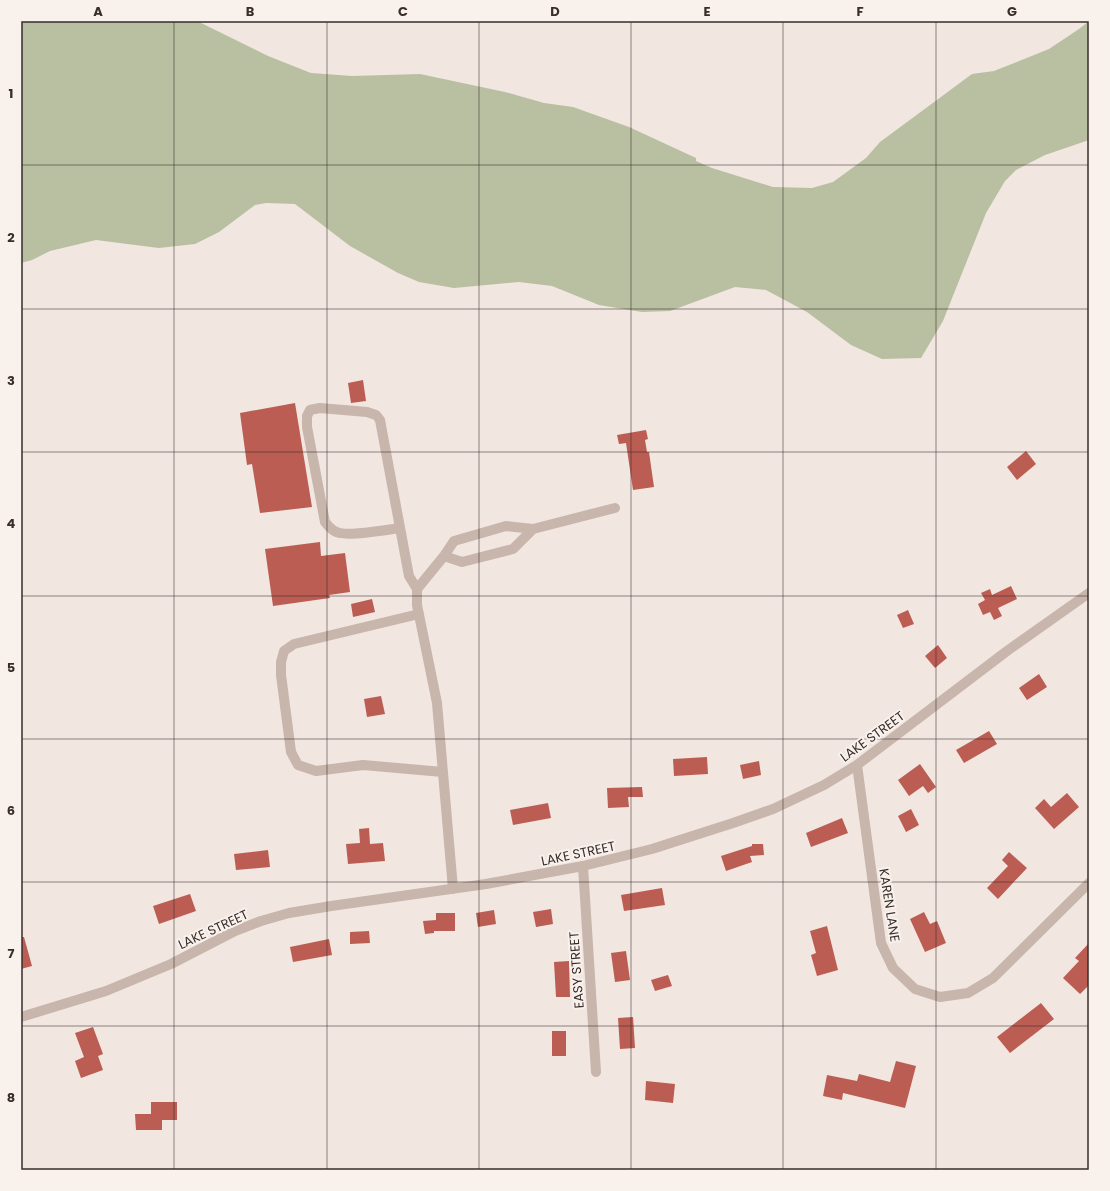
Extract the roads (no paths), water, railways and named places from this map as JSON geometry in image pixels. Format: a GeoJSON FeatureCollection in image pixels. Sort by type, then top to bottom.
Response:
{"type":"FeatureCollection","features":[{"type":"Feature","properties":{"kind":"street"},"geometry":{"type":"LineString","coordinates":[[400,528],[352,534],[339,533],[330,529],[325,522],[307,427],[307,416],[310,410],[320,408],[367,412],[376,415],[380,420],[409,576],[417,589],[417,605],[437,703],[453,889]]}},
{"type":"Feature","properties":{"kind":"street"},"geometry":{"type":"LineString","coordinates":[[417,589],[444,556],[454,541],[506,526],[533,529],[615,508]]}},
{"type":"Feature","properties":{"kind":"street"},"geometry":{"type":"LineString","coordinates":[[444,556],[462,562],[513,549],[533,529]]}},
{"type":"Feature","properties":{"kind":"street","name":"LAKE STREET"},"geometry":{"type":"LineString","coordinates":[[21,1017],[106,991],[140,978],[172,964],[235,931],[261,921],[289,913],[535,876],[583,866],[652,849],[733,824],[773,809],[824,785],[857,765],[1007,651],[1089,593]]}},
{"type":"Feature","properties":{"kind":"street"},"geometry":{"type":"LineString","coordinates":[[419,614],[294,644],[284,651],[281,662],[281,675],[291,752],[298,765],[316,772],[363,765],[443,772]]}},
{"type":"Feature","properties":{"kind":"street","name":"KAREN LANE"},"geometry":{"type":"LineString","coordinates":[[857,765],[881,943],[893,968],[914,989],[940,997],[968,993],[993,978],[1089,883]]}},
{"type":"Feature","properties":{"kind":"street","name":"EASY STREET"},"geometry":{"type":"LineString","coordinates":[[583,866],[596,1072]]}}]}
